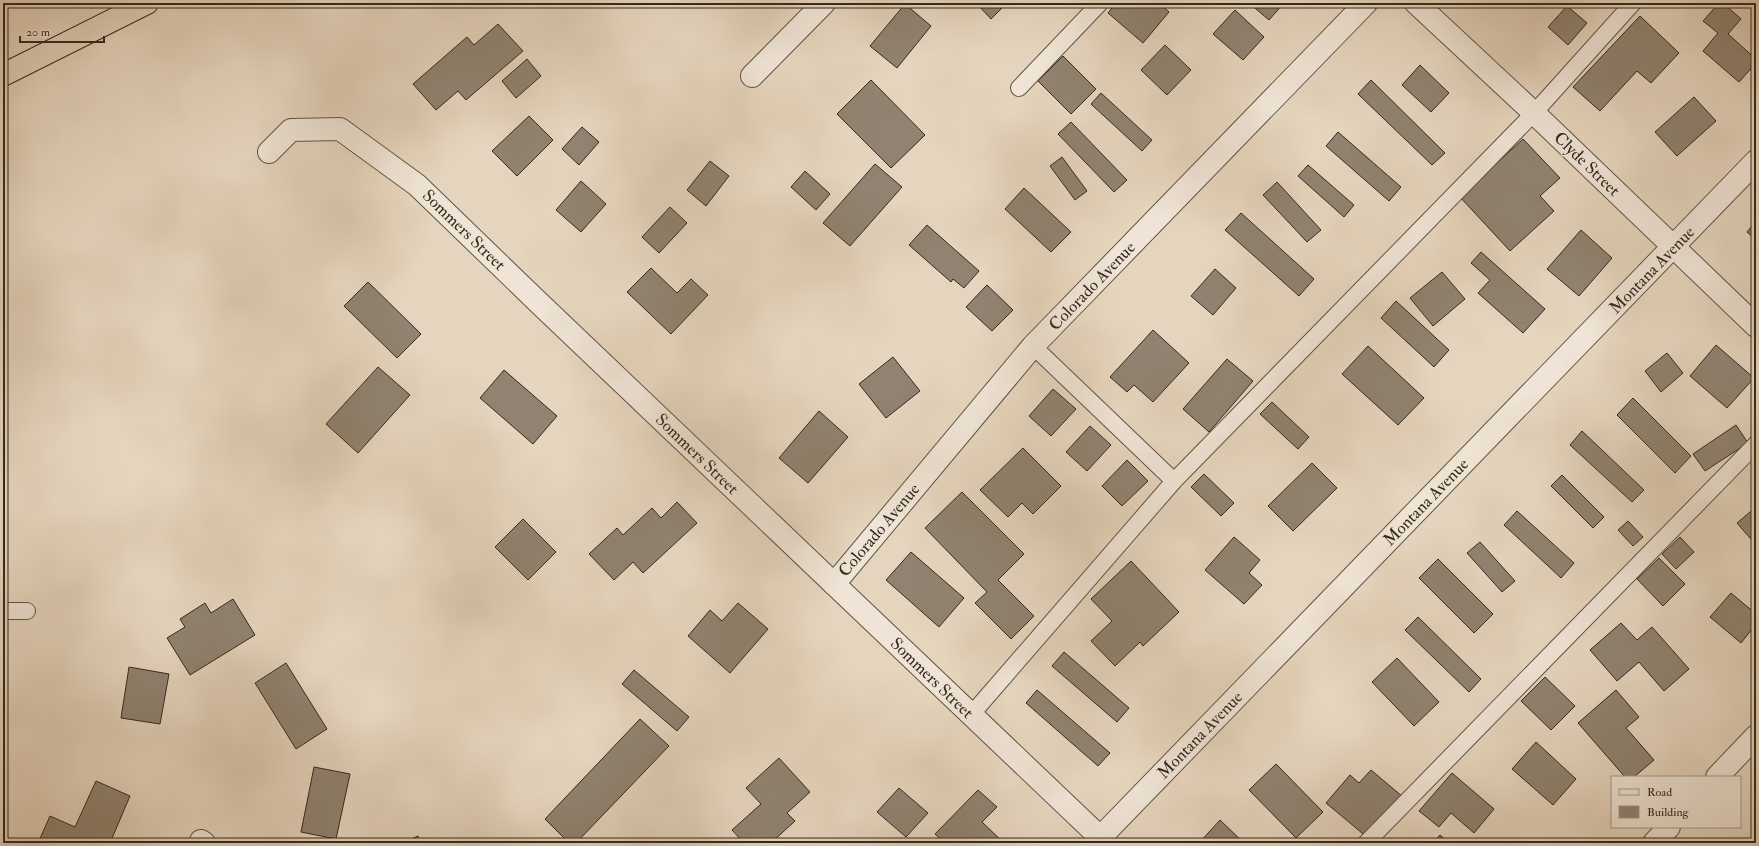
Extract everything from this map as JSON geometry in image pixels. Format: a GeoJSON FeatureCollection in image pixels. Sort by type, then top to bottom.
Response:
{"type":"FeatureCollection","features":[{"type":"Feature","properties":{"kind":"highway"},"geometry":{"type":"LineString","coordinates":[[3,75],[147,3]]}},
{"type":"Feature","properties":{"kind":"street"},"geometry":{"type":"LineString","coordinates":[[752,76],[824,3]]}},
{"type":"Feature","properties":{"kind":"street","name":"Colorado Avenue"},"geometry":{"type":"LineString","coordinates":[[834,584],[1033,346],[1366,3]]}},
{"type":"Feature","properties":{"kind":"street","name":"Clyde Street"},"geometry":{"type":"LineString","coordinates":[[1416,3],[1534,113],[1756,326]]}},
{"type":"Feature","properties":{"kind":"street","name":"Sommers Street"},"geometry":{"type":"LineString","coordinates":[[269,152],[291,130],[340,129],[417,185],[971,715],[1100,841]]}},
{"type":"Feature","properties":{"kind":"street","name":"Montana Avenue"},"geometry":{"type":"LineString","coordinates":[[1100,841],[1756,161]]}},
{"type":"Feature","properties":{"kind":"street"},"geometry":{"type":"LineString","coordinates":[[1718,776],[1756,736]]}},
{"type":"Feature","properties":{"kind":"street"},"geometry":{"type":"LineString","coordinates":[[1654,843],[1668,828]]}},
{"type":"Feature","properties":{"kind":"street"},"geometry":{"type":"LineString","coordinates":[[200,843],[201,840],[204,843]]}},
{"type":"Feature","properties":{"kind":"lane"},"geometry":{"type":"LineString","coordinates":[[1019,88],[1100,3]]}},
{"type":"Feature","properties":{"kind":"lane"},"geometry":{"type":"LineString","coordinates":[[971,715],[1174,481],[1534,113],[1633,3]]}},
{"type":"Feature","properties":{"kind":"lane"},"geometry":{"type":"LineString","coordinates":[[1033,346],[1174,481]]}},
{"type":"Feature","properties":{"kind":"lane"},"geometry":{"type":"LineString","coordinates":[[1366,843],[1756,444]]}},
{"type":"Feature","properties":{"kind":"lane"},"geometry":{"type":"LineString","coordinates":[[3,611],[27,611]]}},
{"type":"Feature","properties":{"kind":"building"},"geometry":{"type":"Polygon","coordinates":[[[976,3],[1007,3],[991,19],[976,3]]]}},
{"type":"Feature","properties":{"kind":"building"},"geometry":{"type":"Polygon","coordinates":[[[1116,3],[1159,3],[1169,12],[1143,43],[1108,13],[1116,3]]]}},
{"type":"Feature","properties":{"kind":"building"},"geometry":{"type":"Polygon","coordinates":[[[1249,3],[1284,3],[1269,20],[1249,3]]]}},
{"type":"Feature","properties":{"kind":"building"},"geometry":{"type":"Polygon","coordinates":[[[1719,3],[1723,3],[1741,19],[1728,34],[1756,59],[1756,63],[1739,82],[1703,51],[1718,33],[1703,21],[1719,3]]]}},
{"type":"Feature","properties":{"kind":"building"},"geometry":{"type":"Polygon","coordinates":[[[905,4],[931,26],[897,68],[870,46],[905,4]]]}},
{"type":"Feature","properties":{"kind":"building"},"geometry":{"type":"Polygon","coordinates":[[[1567,6],[1587,23],[1568,45],[1548,27],[1567,6]]]}},
{"type":"Feature","properties":{"kind":"building"},"geometry":{"type":"Polygon","coordinates":[[[1235,10],[1264,37],[1243,60],[1213,34],[1235,10]]]}},
{"type":"Feature","properties":{"kind":"building"},"geometry":{"type":"Polygon","coordinates":[[[1640,16],[1679,53],[1651,83],[1637,71],[1600,111],[1573,87],[1640,16]]]}},
{"type":"Feature","properties":{"kind":"building"},"geometry":{"type":"Polygon","coordinates":[[[498,24],[523,51],[466,100],[458,91],[436,110],[413,84],[467,37],[474,45],[498,24]]]}},
{"type":"Feature","properties":{"kind":"building"},"geometry":{"type":"Polygon","coordinates":[[[1165,45],[1191,70],[1167,95],[1141,70],[1165,45]]]}},
{"type":"Feature","properties":{"kind":"building"},"geometry":{"type":"Polygon","coordinates":[[[1063,56],[1096,89],[1071,114],[1038,81],[1063,56]]]}},
{"type":"Feature","properties":{"kind":"building"},"geometry":{"type":"Polygon","coordinates":[[[527,59],[541,76],[516,98],[502,81],[527,59]]]}},
{"type":"Feature","properties":{"kind":"building"},"geometry":{"type":"Polygon","coordinates":[[[1420,65],[1449,93],[1431,112],[1402,85],[1420,65]]]}},
{"type":"Feature","properties":{"kind":"building"},"geometry":{"type":"Polygon","coordinates":[[[871,80],[925,135],[891,168],[837,114],[871,80]]]}},
{"type":"Feature","properties":{"kind":"building"},"geometry":{"type":"Polygon","coordinates":[[[1371,80],[1445,153],[1432,165],[1358,94],[1371,80]]]}},
{"type":"Feature","properties":{"kind":"building"},"geometry":{"type":"Polygon","coordinates":[[[1101,93],[1152,140],[1142,151],[1091,104],[1101,93]]]}},
{"type":"Feature","properties":{"kind":"building"},"geometry":{"type":"Polygon","coordinates":[[[1694,97],[1716,121],[1677,156],[1655,132],[1694,97]]]}},
{"type":"Feature","properties":{"kind":"building"},"geometry":{"type":"Polygon","coordinates":[[[529,116],[553,140],[517,176],[492,151],[529,116]]]}},
{"type":"Feature","properties":{"kind":"building"},"geometry":{"type":"Polygon","coordinates":[[[1071,122],[1127,180],[1114,192],[1058,134],[1071,122]]]}},
{"type":"Feature","properties":{"kind":"building"},"geometry":{"type":"Polygon","coordinates":[[[582,127],[599,142],[579,165],[562,149],[582,127]]]}},
{"type":"Feature","properties":{"kind":"building"},"geometry":{"type":"Polygon","coordinates":[[[1338,132],[1401,187],[1389,201],[1326,146],[1338,132]]]}},
{"type":"Feature","properties":{"kind":"building"},"geometry":{"type":"Polygon","coordinates":[[[1523,139],[1560,178],[1540,196],[1554,211],[1510,251],[1460,197],[1523,139]]]}},
{"type":"Feature","properties":{"kind":"building"},"geometry":{"type":"Polygon","coordinates":[[[1062,157],[1087,191],[1075,200],[1050,166],[1062,157]]]}},
{"type":"Feature","properties":{"kind":"building"},"geometry":{"type":"Polygon","coordinates":[[[710,161],[729,176],[706,206],[687,190],[710,161]]]}},
{"type":"Feature","properties":{"kind":"building"},"geometry":{"type":"Polygon","coordinates":[[[875,164],[902,187],[850,246],[823,223],[875,164]]]}},
{"type":"Feature","properties":{"kind":"building"},"geometry":{"type":"Polygon","coordinates":[[[1308,165],[1354,205],[1344,217],[1298,176],[1308,165]]]}},
{"type":"Feature","properties":{"kind":"building"},"geometry":{"type":"Polygon","coordinates":[[[805,171],[830,194],[816,210],[791,187],[805,171]]]}},
{"type":"Feature","properties":{"kind":"building"},"geometry":{"type":"Polygon","coordinates":[[[581,181],[606,204],[581,232],[556,210],[581,181]]]}},
{"type":"Feature","properties":{"kind":"building"},"geometry":{"type":"Polygon","coordinates":[[[1277,182],[1321,230],[1307,242],[1263,195],[1277,182]]]}},
{"type":"Feature","properties":{"kind":"building"},"geometry":{"type":"Polygon","coordinates":[[[1024,188],[1071,232],[1051,252],[1005,209],[1024,188]]]}},
{"type":"Feature","properties":{"kind":"building"},"geometry":{"type":"Polygon","coordinates":[[[670,207],[687,223],[659,253],[642,237],[670,207]]]}},
{"type":"Feature","properties":{"kind":"building"},"geometry":{"type":"Polygon","coordinates":[[[1241,213],[1314,279],[1299,296],[1225,230],[1241,213]]]}},
{"type":"Feature","properties":{"kind":"building"},"geometry":{"type":"Polygon","coordinates":[[[1756,221],[1756,240],[1747,232],[1756,221]]]}},
{"type":"Feature","properties":{"kind":"building"},"geometry":{"type":"Polygon","coordinates":[[[927,225],[979,271],[964,288],[953,279],[951,282],[909,245],[927,225]]]}},
{"type":"Feature","properties":{"kind":"building"},"geometry":{"type":"Polygon","coordinates":[[[1581,230],[1612,258],[1579,296],[1547,269],[1581,230]]]}},
{"type":"Feature","properties":{"kind":"building"},"geometry":{"type":"Polygon","coordinates":[[[1481,252],[1545,309],[1523,333],[1478,293],[1490,280],[1471,263],[1481,252]]]}},
{"type":"Feature","properties":{"kind":"building"},"geometry":{"type":"Polygon","coordinates":[[[651,268],[677,293],[691,279],[708,295],[671,334],[627,292],[651,268]]]}},
{"type":"Feature","properties":{"kind":"building"},"geometry":{"type":"Polygon","coordinates":[[[1215,269],[1236,288],[1213,315],[1191,296],[1215,269]]]}},
{"type":"Feature","properties":{"kind":"building"},"geometry":{"type":"Polygon","coordinates":[[[1442,272],[1465,299],[1433,326],[1410,298],[1442,272]]]}},
{"type":"Feature","properties":{"kind":"building"},"geometry":{"type":"Polygon","coordinates":[[[368,282],[421,334],[397,358],[344,306],[368,282]]]}},
{"type":"Feature","properties":{"kind":"building"},"geometry":{"type":"Polygon","coordinates":[[[987,285],[1013,310],[992,331],[966,307],[987,285]]]}},
{"type":"Feature","properties":{"kind":"building"},"geometry":{"type":"Polygon","coordinates":[[[1396,301],[1449,350],[1434,367],[1381,318],[1396,301]]]}},
{"type":"Feature","properties":{"kind":"building"},"geometry":{"type":"Polygon","coordinates":[[[1153,330],[1189,363],[1153,402],[1134,385],[1127,392],[1110,377],[1153,330]]]}},
{"type":"Feature","properties":{"kind":"building"},"geometry":{"type":"Polygon","coordinates":[[[1716,345],[1754,378],[1727,408],[1690,376],[1716,345]]]}},
{"type":"Feature","properties":{"kind":"building"},"geometry":{"type":"Polygon","coordinates":[[[1368,346],[1424,398],[1398,425],[1342,374],[1368,346]]]}},
{"type":"Feature","properties":{"kind":"building"},"geometry":{"type":"Polygon","coordinates":[[[1667,353],[1683,373],[1661,392],[1645,371],[1667,353]]]}},
{"type":"Feature","properties":{"kind":"building"},"geometry":{"type":"Polygon","coordinates":[[[893,357],[920,391],[886,418],[859,384],[893,357]]]}},
{"type":"Feature","properties":{"kind":"building"},"geometry":{"type":"Polygon","coordinates":[[[1227,359],[1253,381],[1209,432],[1183,409],[1227,359]]]}},
{"type":"Feature","properties":{"kind":"building"},"geometry":{"type":"Polygon","coordinates":[[[378,367],[410,395],[358,453],[326,424],[378,367]]]}},
{"type":"Feature","properties":{"kind":"building"},"geometry":{"type":"Polygon","coordinates":[[[504,370],[557,416],[533,444],[480,398],[504,370]]]}},
{"type":"Feature","properties":{"kind":"building"},"geometry":{"type":"Polygon","coordinates":[[[1053,389],[1076,409],[1051,436],[1029,416],[1053,389]]]}},
{"type":"Feature","properties":{"kind":"building"},"geometry":{"type":"Polygon","coordinates":[[[1633,398],[1691,456],[1675,473],[1617,415],[1633,398]]]}},
{"type":"Feature","properties":{"kind":"building"},"geometry":{"type":"Polygon","coordinates":[[[1272,402],[1309,437],[1298,449],[1260,414],[1272,402]]]}},
{"type":"Feature","properties":{"kind":"building"},"geometry":{"type":"Polygon","coordinates":[[[819,411],[848,437],[808,483],[779,458],[819,411]]]}},
{"type":"Feature","properties":{"kind":"building"},"geometry":{"type":"Polygon","coordinates":[[[1736,425],[1748,443],[1705,471],[1693,454],[1736,425]]]}},
{"type":"Feature","properties":{"kind":"building"},"geometry":{"type":"Polygon","coordinates":[[[1090,426],[1111,445],[1087,471],[1066,452],[1090,426]]]}},
{"type":"Feature","properties":{"kind":"building"},"geometry":{"type":"Polygon","coordinates":[[[1582,431],[1644,490],[1632,502],[1570,445],[1582,431]]]}},
{"type":"Feature","properties":{"kind":"building"},"geometry":{"type":"Polygon","coordinates":[[[1023,448],[1061,486],[1033,514],[1022,503],[1008,517],[980,490],[1023,448]]]}},
{"type":"Feature","properties":{"kind":"building"},"geometry":{"type":"Polygon","coordinates":[[[1127,460],[1148,481],[1122,506],[1102,486],[1127,460]]]}},
{"type":"Feature","properties":{"kind":"building"},"geometry":{"type":"Polygon","coordinates":[[[1312,463],[1337,488],[1293,531],[1268,506],[1312,463]]]}},
{"type":"Feature","properties":{"kind":"building"},"geometry":{"type":"Polygon","coordinates":[[[1204,474],[1234,503],[1221,516],[1191,487],[1204,474]]]}},
{"type":"Feature","properties":{"kind":"building"},"geometry":{"type":"Polygon","coordinates":[[[1562,475],[1604,517],[1593,528],[1551,486],[1562,475]]]}},
{"type":"Feature","properties":{"kind":"building"},"geometry":{"type":"Polygon","coordinates":[[[962,492],[1024,554],[998,580],[1034,616],[1011,639],[975,603],[987,592],[925,528],[962,492]]]}},
{"type":"Feature","properties":{"kind":"building"},"geometry":{"type":"Polygon","coordinates":[[[677,502],[697,523],[643,573],[633,562],[614,580],[589,554],[617,528],[623,535],[652,508],[661,518],[677,502]]]}},
{"type":"Feature","properties":{"kind":"building"},"geometry":{"type":"Polygon","coordinates":[[[1756,507],[1756,545],[1737,523],[1756,507]]]}},
{"type":"Feature","properties":{"kind":"building"},"geometry":{"type":"Polygon","coordinates":[[[1517,511],[1574,563],[1561,578],[1504,525],[1517,511]]]}},
{"type":"Feature","properties":{"kind":"building"},"geometry":{"type":"Polygon","coordinates":[[[523,519],[556,552],[528,580],[495,547],[523,519]]]}},
{"type":"Feature","properties":{"kind":"building"},"geometry":{"type":"Polygon","coordinates":[[[1628,521],[1643,537],[1633,546],[1618,530],[1628,521]]]}},
{"type":"Feature","properties":{"kind":"building"},"geometry":{"type":"Polygon","coordinates":[[[1234,537],[1260,560],[1249,573],[1262,585],[1244,604],[1205,570],[1234,537]]]}},
{"type":"Feature","properties":{"kind":"building"},"geometry":{"type":"Polygon","coordinates":[[[1680,537],[1694,552],[1676,569],[1662,554],[1680,537]]]}},
{"type":"Feature","properties":{"kind":"building"},"geometry":{"type":"Polygon","coordinates":[[[1480,542],[1515,581],[1502,592],[1467,553],[1480,542]]]}},
{"type":"Feature","properties":{"kind":"building"},"geometry":{"type":"Polygon","coordinates":[[[911,552],[964,598],[939,627],[886,580],[911,552]]]}},
{"type":"Feature","properties":{"kind":"building"},"geometry":{"type":"Polygon","coordinates":[[[1659,558],[1685,584],[1663,606],[1637,579],[1659,558]]]}},
{"type":"Feature","properties":{"kind":"building"},"geometry":{"type":"Polygon","coordinates":[[[1438,559],[1493,614],[1474,633],[1419,578],[1438,559]]]}},
{"type":"Feature","properties":{"kind":"building"},"geometry":{"type":"Polygon","coordinates":[[[1131,561],[1179,612],[1143,646],[1140,642],[1115,666],[1091,641],[1112,621],[1091,599],[1131,561]]]}},
{"type":"Feature","properties":{"kind":"building"},"geometry":{"type":"Polygon","coordinates":[[[1731,593],[1756,614],[1756,624],[1741,643],[1710,617],[1731,593]]]}},
{"type":"Feature","properties":{"kind":"building"},"geometry":{"type":"Polygon","coordinates":[[[233,599],[255,635],[190,675],[167,638],[185,627],[180,619],[205,603],[211,613],[233,599]]]}},
{"type":"Feature","properties":{"kind":"building"},"geometry":{"type":"Polygon","coordinates":[[[738,603],[768,629],[730,673],[688,636],[710,610],[722,621],[738,603]]]}},
{"type":"Feature","properties":{"kind":"building"},"geometry":{"type":"Polygon","coordinates":[[[1418,617],[1481,679],[1469,692],[1405,630],[1418,617]]]}},
{"type":"Feature","properties":{"kind":"building"},"geometry":{"type":"Polygon","coordinates":[[[1621,623],[1637,640],[1652,627],[1689,669],[1664,691],[1639,662],[1617,681],[1590,650],[1621,623]]]}},
{"type":"Feature","properties":{"kind":"building"},"geometry":{"type":"Polygon","coordinates":[[[1064,652],[1129,708],[1117,722],[1052,666],[1064,652]]]}},
{"type":"Feature","properties":{"kind":"building"},"geometry":{"type":"Polygon","coordinates":[[[1397,658],[1439,702],[1414,726],[1372,682],[1397,658]]]}},
{"type":"Feature","properties":{"kind":"building"},"geometry":{"type":"Polygon","coordinates":[[[286,663],[327,729],[296,749],[255,683],[286,663]]]}},
{"type":"Feature","properties":{"kind":"building"},"geometry":{"type":"Polygon","coordinates":[[[129,667],[169,674],[160,724],[121,718],[129,667]]]}},
{"type":"Feature","properties":{"kind":"building"},"geometry":{"type":"Polygon","coordinates":[[[634,670],[689,717],[677,731],[622,684],[634,670]]]}},
{"type":"Feature","properties":{"kind":"building"},"geometry":{"type":"Polygon","coordinates":[[[1545,677],[1575,706],[1551,730],[1521,701],[1545,677]]]}},
{"type":"Feature","properties":{"kind":"building"},"geometry":{"type":"Polygon","coordinates":[[[1037,690],[1110,753],[1098,766],[1026,703],[1037,690]]]}},
{"type":"Feature","properties":{"kind":"building"},"geometry":{"type":"Polygon","coordinates":[[[1616,690],[1639,717],[1626,728],[1654,760],[1635,776],[1624,776],[1578,723],[1616,690]]]}},
{"type":"Feature","properties":{"kind":"building"},"geometry":{"type":"Polygon","coordinates":[[[640,719],[669,746],[576,843],[569,843],[545,819],[640,719]]]}},
{"type":"Feature","properties":{"kind":"building"},"geometry":{"type":"Polygon","coordinates":[[[1536,742],[1576,779],[1553,805],[1512,769],[1536,742]]]}},
{"type":"Feature","properties":{"kind":"building"},"geometry":{"type":"Polygon","coordinates":[[[779,758],[810,792],[787,813],[795,821],[771,843],[744,843],[732,830],[761,804],[746,788],[779,758]]]}},
{"type":"Feature","properties":{"kind":"building"},"geometry":{"type":"Polygon","coordinates":[[[1276,764],[1323,812],[1296,838],[1249,790],[1276,764]]]}},
{"type":"Feature","properties":{"kind":"building"},"geometry":{"type":"Polygon","coordinates":[[[314,767],[350,774],[336,839],[301,832],[314,767]]]}},
{"type":"Feature","properties":{"kind":"building"},"geometry":{"type":"Polygon","coordinates":[[[1371,770],[1403,797],[1368,838],[1326,803],[1350,775],[1359,783],[1371,770]]]}},
{"type":"Feature","properties":{"kind":"building"},"geometry":{"type":"Polygon","coordinates":[[[1452,773],[1494,809],[1474,833],[1451,813],[1439,827],[1419,811],[1452,773]]]}},
{"type":"Feature","properties":{"kind":"building"},"geometry":{"type":"Polygon","coordinates":[[[96,781],[130,796],[110,843],[38,843],[50,816],[75,827],[96,781]]]}},
{"type":"Feature","properties":{"kind":"building"},"geometry":{"type":"Polygon","coordinates":[[[899,788],[928,813],[906,837],[877,812],[899,788]]]}},
{"type":"Feature","properties":{"kind":"building"},"geometry":{"type":"Polygon","coordinates":[[[978,790],[997,807],[982,822],[1004,843],[945,843],[935,834],[978,790]]]}},
{"type":"Feature","properties":{"kind":"building"},"geometry":{"type":"Polygon","coordinates":[[[1220,820],[1244,843],[1199,843],[1220,820]]]}},
{"type":"Feature","properties":{"kind":"building"},"geometry":{"type":"Polygon","coordinates":[[[1440,835],[1449,843],[1433,843],[1440,835]]]}},
{"type":"Feature","properties":{"kind":"building"},"geometry":{"type":"Polygon","coordinates":[[[418,836],[421,843],[403,843],[418,836]]]}}]}
